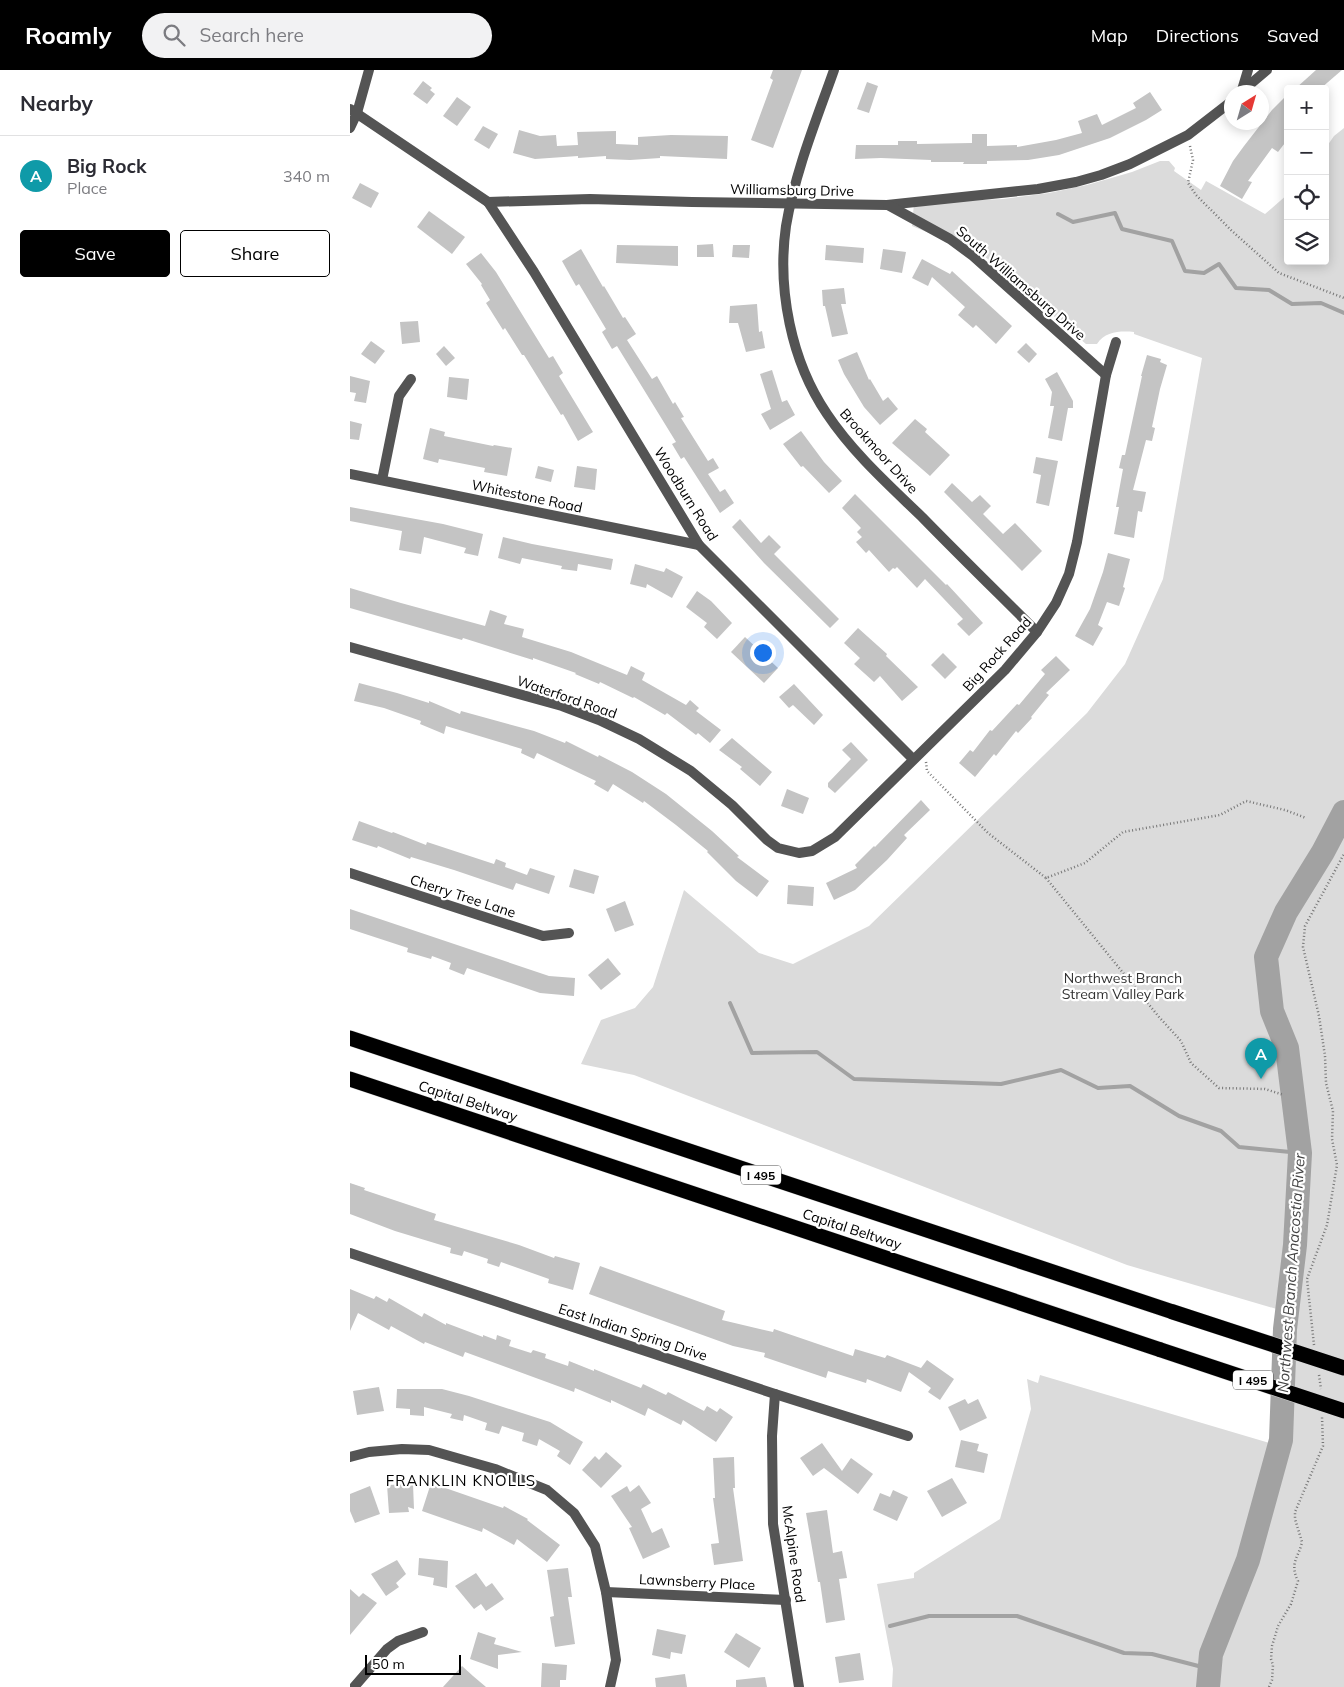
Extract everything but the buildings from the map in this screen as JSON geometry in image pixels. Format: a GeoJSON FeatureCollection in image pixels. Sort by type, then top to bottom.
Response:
{"type":"FeatureCollection","features":[{"type":"Feature","properties":{"kind":"highway","name":"Capital Beltway"},"geometry":{"type":"LineString","coordinates":[[350,1038],[1344,1368]]}},
{"type":"Feature","properties":{"kind":"highway","name":"Capital Beltway"},"geometry":{"type":"LineString","coordinates":[[350,1079],[1344,1411]]}},
{"type":"Feature","properties":{"kind":"street"},"geometry":{"type":"LineString","coordinates":[[350,128],[369,70]]}},
{"type":"Feature","properties":{"kind":"street","name":"Brookmoor Drive"},"geometry":{"type":"LineString","coordinates":[[834,70],[806,148],[786,228],[784,281],[787,308],[800,357],[814,392],[827,414],[848,441],[876,472],[1037,632]]}},
{"type":"Feature","properties":{"kind":"street"},"geometry":{"type":"LineString","coordinates":[[1243,85],[1248,70]]}},
{"type":"Feature","properties":{"kind":"street"},"geometry":{"type":"LineString","coordinates":[[1249,85],[1267,70]]}},
{"type":"Feature","properties":{"kind":"street"},"geometry":{"type":"LineString","coordinates":[[350,104],[354,111],[488,202]]}},
{"type":"Feature","properties":{"kind":"street","name":"Williamsburg Drive"},"geometry":{"type":"LineString","coordinates":[[488,202],[590,199],[887,204],[1038,189],[1076,182],[1130,164],[1188,135],[1224,107]]}},
{"type":"Feature","properties":{"kind":"street","name":"Woodburn Road"},"geometry":{"type":"LineString","coordinates":[[488,202],[534,272],[699,545],[916,756]]}},
{"type":"Feature","properties":{"kind":"street","name":"South Williamsburg Drive"},"geometry":{"type":"LineString","coordinates":[[887,204],[950,239],[973,256],[1106,375]]}},
{"type":"Feature","properties":{"kind":"street","name":"Big Rock Road"},"geometry":{"type":"LineString","coordinates":[[798,853],[812,852],[835,837],[1005,670],[1037,632],[1059,596],[1069,574],[1078,542],[1106,375],[1116,342]]}},
{"type":"Feature","properties":{"kind":"street"},"geometry":{"type":"LineString","coordinates":[[382,480],[399,396],[411,379]]}},
{"type":"Feature","properties":{"kind":"street","name":"Whitestone Road"},"geometry":{"type":"LineString","coordinates":[[350,474],[699,545]]}},
{"type":"Feature","properties":{"kind":"street","name":"Waterford Road"},"geometry":{"type":"LineString","coordinates":[[350,647],[562,706],[599,720],[639,739],[690,771],[732,805],[767,840],[778,848],[798,853]]}},
{"type":"Feature","properties":{"kind":"street","name":"Cherry Tree Lane"},"geometry":{"type":"LineString","coordinates":[[350,873],[544,936],[569,933]]}},
{"type":"Feature","properties":{"kind":"street","name":"East Indian Spring Drive"},"geometry":{"type":"LineString","coordinates":[[350,1253],[775,1394],[908,1436]]}},
{"type":"Feature","properties":{"kind":"street","name":"McAlpine Road"},"geometry":{"type":"LineString","coordinates":[[775,1394],[772,1436],[773,1524],[799,1687]]}},
{"type":"Feature","properties":{"kind":"street"},"geometry":{"type":"LineString","coordinates":[[350,1457],[369,1452],[402,1449],[429,1450],[495,1469],[547,1490],[574,1513],[594,1546],[606,1592],[616,1660],[610,1687]]}},
{"type":"Feature","properties":{"kind":"street","name":"Lawnsberry Place"},"geometry":{"type":"LineString","coordinates":[[606,1592],[786,1600]]}},
{"type":"Feature","properties":{"kind":"street"},"geometry":{"type":"LineString","coordinates":[[354,1687],[387,1649],[398,1641],[423,1632]]}},
{"type":"Feature","properties":{"kind":"path"},"geometry":{"type":"LineString","coordinates":[[1188,135],[1193,160],[1188,183],[1196,195],[1232,231],[1279,273],[1344,298]]}},
{"type":"Feature","properties":{"kind":"path"},"geometry":{"type":"LineString","coordinates":[[916,756],[926,760],[926,771],[988,833],[1046,878],[1158,1017],[1181,1041],[1191,1063],[1219,1088],[1265,1089],[1284,1095]]}},
{"type":"Feature","properties":{"kind":"path"},"geometry":{"type":"LineString","coordinates":[[1046,878],[1085,863],[1122,832],[1220,815],[1246,800],[1285,810],[1306,818]]}},
{"type":"Feature","properties":{"kind":"path"},"geometry":{"type":"LineString","coordinates":[[1314,1351],[1307,1279],[1327,1225],[1337,1164],[1332,1139],[1333,1111],[1326,1083],[1325,1056],[1319,1016],[1303,948],[1305,926],[1344,854]]}},
{"type":"Feature","properties":{"kind":"path"},"geometry":{"type":"LineString","coordinates":[[1319,1371],[1321,1395]]}},
{"type":"Feature","properties":{"kind":"path"},"geometry":{"type":"LineString","coordinates":[[1269,1687],[1273,1665],[1271,1658],[1272,1646],[1278,1626],[1291,1604],[1298,1581],[1293,1564],[1302,1542],[1295,1516],[1323,1446],[1322,1412]]}},
{"type":"Feature","properties":{"kind":"green space","name":"Northwest Branch Stream Valley Park"},"geometry":{"type":"Polygon","coordinates":[[[1344,128],[1344,1687],[892,1687],[893,1669],[877,1584],[914,1578],[914,1573],[1000,1519],[1031,1409],[1027,1379],[1038,1383],[1040,1375],[1273,1444],[1297,1315],[1127,1265],[634,1075],[581,1064],[601,1020],[635,1008],[653,987],[684,890],[759,953],[793,964],[869,926],[1087,713],[1125,664],[1163,579],[1202,358],[1134,334],[1134,332],[1109,334],[1104,336],[1097,344],[1086,344],[983,255],[912,226],[914,203],[1003,199],[1049,193],[1087,185],[1132,172],[1160,161],[1169,161],[1175,168],[1174,171],[1201,190],[1206,181],[1265,214],[1284,197],[1284,265],[1329,265],[1329,143],[1334,136],[1344,128]]]}},
{"type":"Feature","properties":{"kind":"waterway"},"geometry":{"type":"LineString","coordinates":[[1058,214],[1073,222],[1115,213],[1122,229],[1172,241],[1185,271],[1204,273],[1219,264],[1236,288],[1269,290],[1292,304],[1321,303],[1344,313]]}},
{"type":"Feature","properties":{"kind":"waterway","name":"Northwest Branch Anacostia River"},"geometry":{"type":"LineString","coordinates":[[1208,1687],[1211,1654],[1248,1560],[1281,1440],[1285,1329],[1295,1245],[1300,1153],[1287,1048],[1272,1011],[1266,957],[1286,912],[1323,852],[1344,812]]}},
{"type":"Feature","properties":{"kind":"waterway"},"geometry":{"type":"LineString","coordinates":[[730,1003],[752,1053],[817,1052],[854,1079],[1001,1084],[1061,1070],[1098,1088],[1130,1086],[1179,1116],[1221,1131],[1239,1147],[1300,1153]]}},
{"type":"Feature","properties":{"kind":"waterway"},"geometry":{"type":"LineString","coordinates":[[890,1626],[929,1616],[1017,1616],[1124,1653],[1152,1654],[1210,1669]]}},
{"type":"Feature","properties":{"kind":"place","name":"Big Rock"},"geometry":{"type":"Point","coordinates":[1261,1079]}},
{"type":"Feature","properties":{"kind":"district","name":"FRANKLIN KNOLLS"},"geometry":{"type":"Point","coordinates":[461,1480]}}]}
